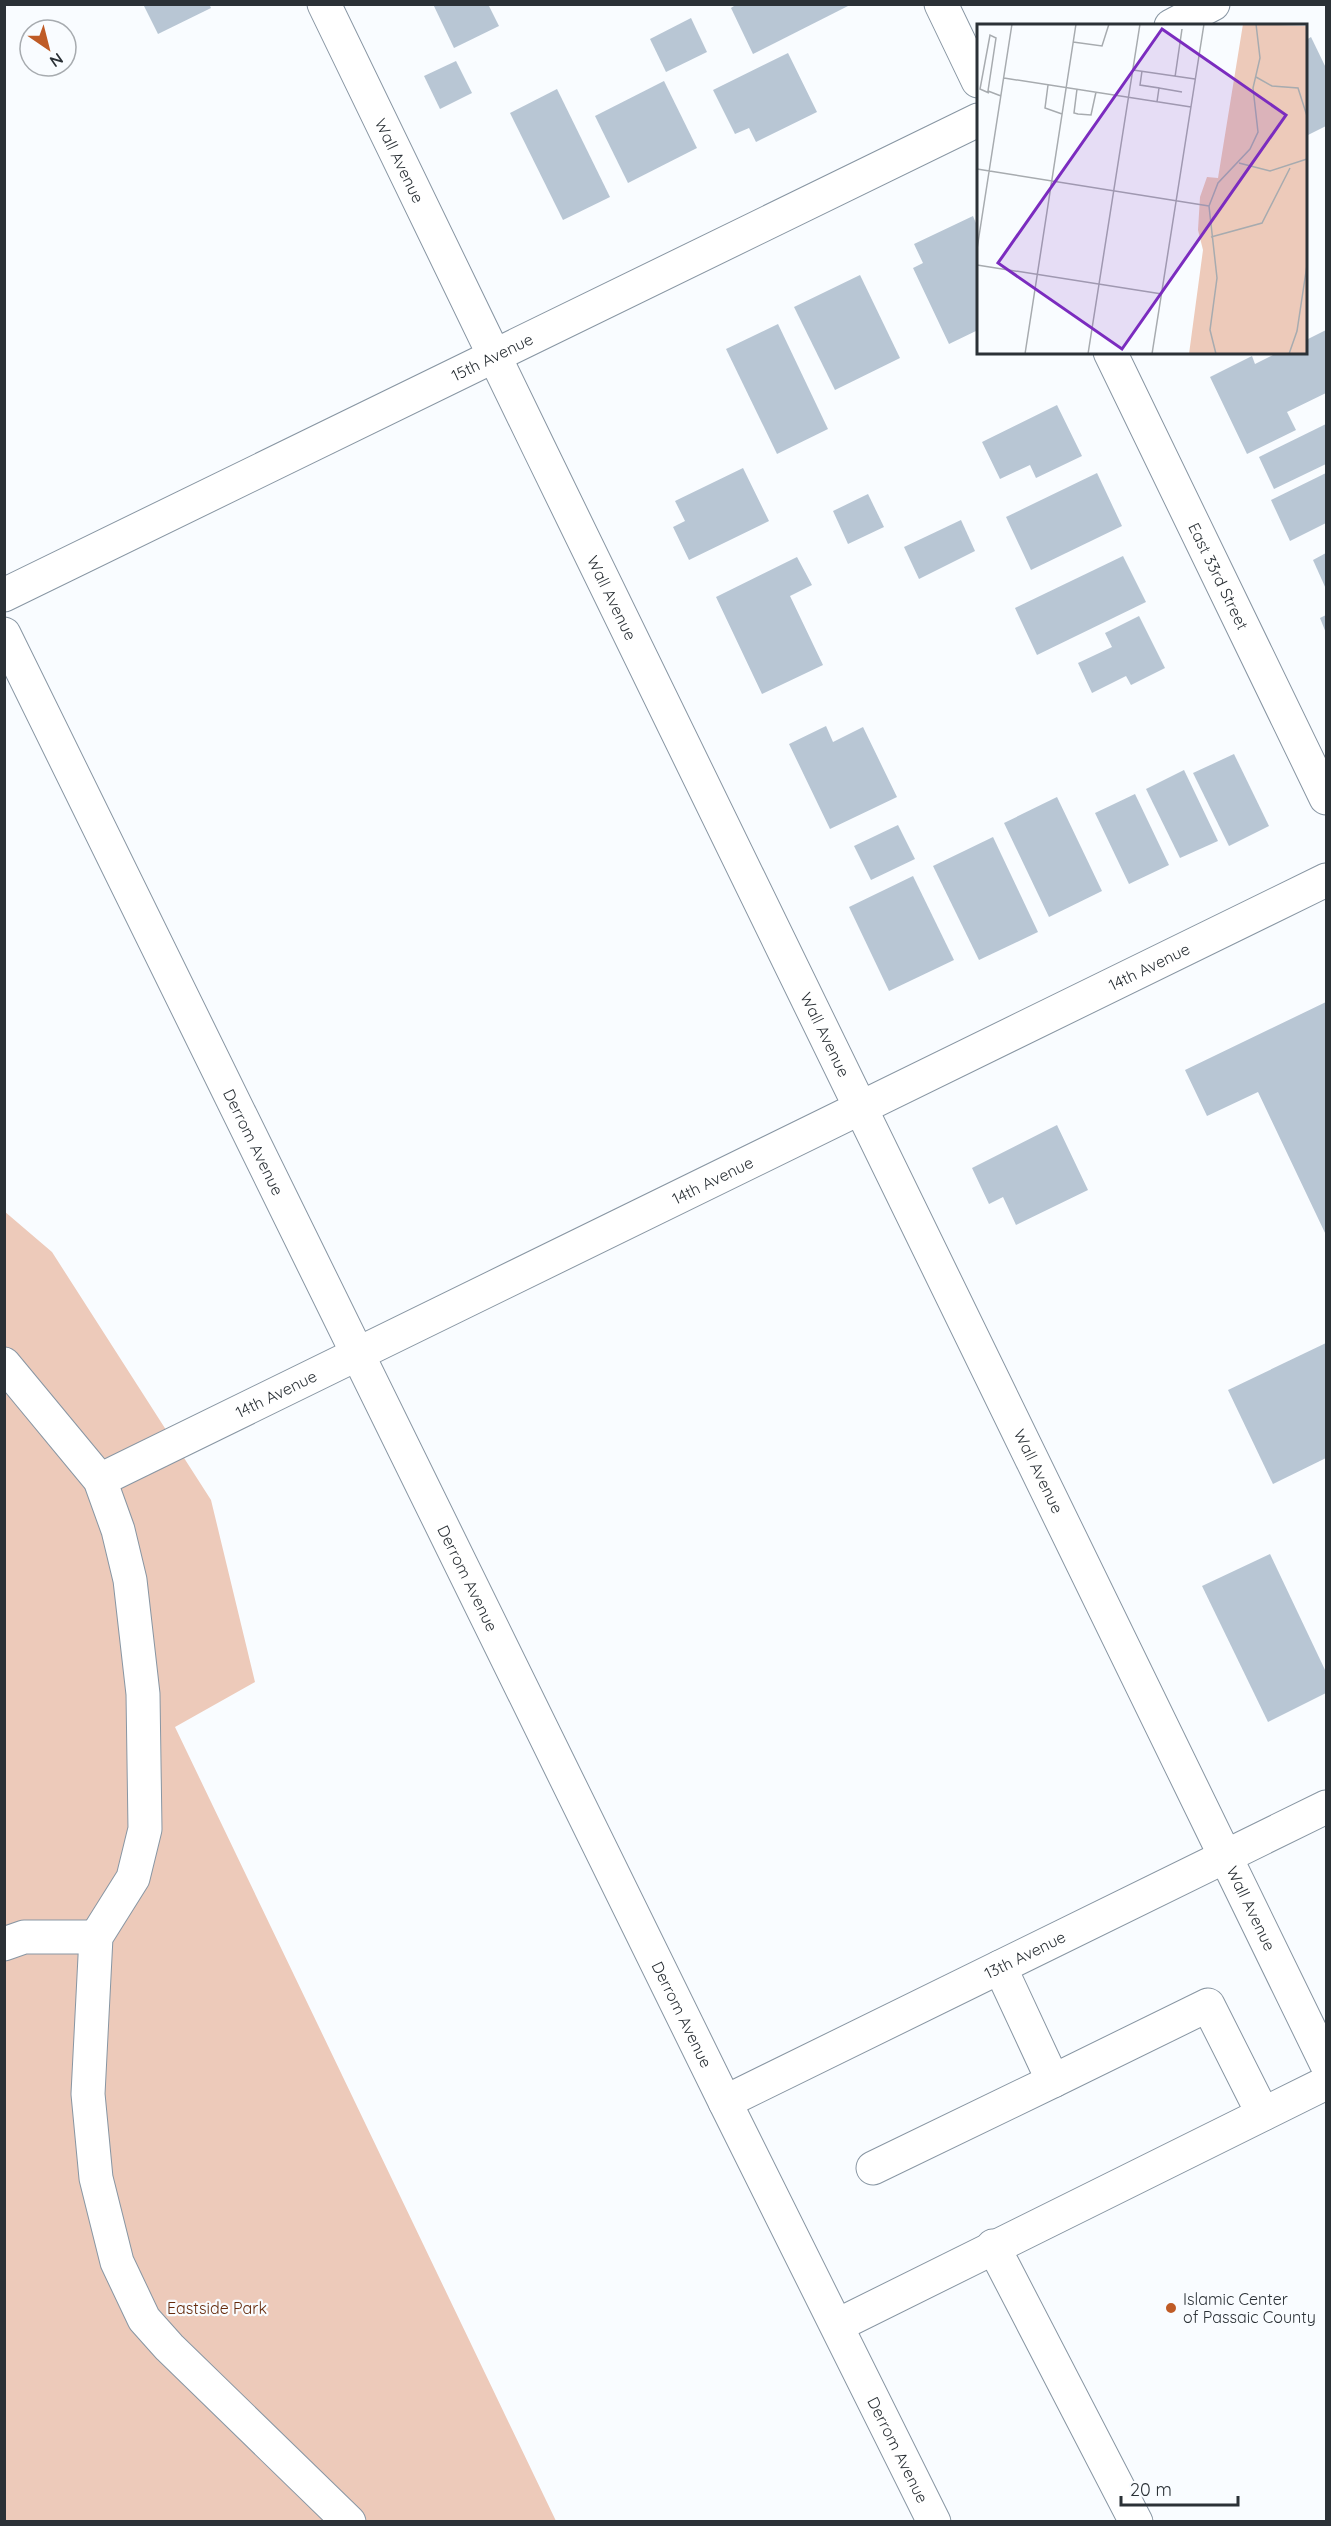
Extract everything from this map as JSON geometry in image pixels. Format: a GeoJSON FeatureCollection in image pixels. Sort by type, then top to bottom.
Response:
{"type":"FeatureCollection","features":[{"type":"Feature","properties":{"kind":"street","name":"Wall Avenue"},"geometry":{"type":"LineString","coordinates":[[324,4],[1326,2063]]}},
{"type":"Feature","properties":{"kind":"street"},"geometry":{"type":"LineString","coordinates":[[941,4],[977,79]]}},
{"type":"Feature","properties":{"kind":"street"},"geometry":{"type":"LineString","coordinates":[[1175,24],[1213,4]]}},
{"type":"Feature","properties":{"kind":"street","name":"15th Avenue"},"geometry":{"type":"LineString","coordinates":[[4,595],[977,120]]}},
{"type":"Feature","properties":{"kind":"street","name":"East 33rd Street"},"geometry":{"type":"LineString","coordinates":[[1111,354],[1326,798]]}},
{"type":"Feature","properties":{"kind":"street","name":"Derrom Avenue"},"geometry":{"type":"LineString","coordinates":[[4,634],[725,2102],[838,2325],[934,2522]]}},
{"type":"Feature","properties":{"kind":"street","name":"14th Avenue"},"geometry":{"type":"LineString","coordinates":[[100,1480],[1326,880]]}},
{"type":"Feature","properties":{"kind":"street"},"geometry":{"type":"LineString","coordinates":[[4,1364],[100,1480],[118,1530],[130,1580],[143,1694],[145,1829],[133,1878],[96,1937],[88,2094],[96,2178],[117,2262],[144,2319],[169,2347],[349,2522]]}},
{"type":"Feature","properties":{"kind":"street","name":"13th Avenue"},"geometry":{"type":"LineString","coordinates":[[725,2102],[1326,1807]]}},
{"type":"Feature","properties":{"kind":"street"},"geometry":{"type":"LineString","coordinates":[[4,1944],[24,1937],[96,1937]]}},
{"type":"Feature","properties":{"kind":"street"},"geometry":{"type":"LineString","coordinates":[[1000,1967],[1053,2081]]}},
{"type":"Feature","properties":{"kind":"street"},"geometry":{"type":"LineString","coordinates":[[873,2168],[1208,2005],[1263,2114]]}},
{"type":"Feature","properties":{"kind":"street"},"geometry":{"type":"LineString","coordinates":[[838,2325],[993,2246],[1326,2083]]}},
{"type":"Feature","properties":{"kind":"street"},"geometry":{"type":"LineString","coordinates":[[993,2246],[1136,2522]]}},
{"type":"Feature","properties":{"kind":"green space","name":"Eastside Park"},"geometry":{"type":"Polygon","coordinates":[[[4,1211],[52,1252],[211,1500],[255,1682],[175,1727],[556,2521],[5,2521],[4,1211]]]}},
{"type":"Feature","properties":{"kind":"building"},"geometry":{"type":"Polygon","coordinates":[[[143,4],[209,4],[211,8],[158,34],[143,4]]]}},
{"type":"Feature","properties":{"kind":"building"},"geometry":{"type":"Polygon","coordinates":[[[433,4],[488,4],[499,26],[454,48],[433,4]]]}},
{"type":"Feature","properties":{"kind":"building"},"geometry":{"type":"Polygon","coordinates":[[[737,4],[852,4],[753,54],[731,8],[737,4]]]}},
{"type":"Feature","properties":{"kind":"building"},"geometry":{"type":"Polygon","coordinates":[[[691,18],[707,52],[666,72],[650,39],[691,18]]]}},
{"type":"Feature","properties":{"kind":"building"},"geometry":{"type":"Polygon","coordinates":[[[1311,37],[1326,68],[1326,126],[1308,135],[1307,133],[1307,39],[1311,37]]]}},
{"type":"Feature","properties":{"kind":"building"},"geometry":{"type":"Polygon","coordinates":[[[788,53],[817,112],[756,142],[749,128],[735,134],[713,90],[788,53]]]}},
{"type":"Feature","properties":{"kind":"building"},"geometry":{"type":"Polygon","coordinates":[[[456,61],[472,93],[440,109],[424,76],[456,61]]]}},
{"type":"Feature","properties":{"kind":"building"},"geometry":{"type":"Polygon","coordinates":[[[664,81],[697,148],[628,183],[595,116],[664,81]]]}},
{"type":"Feature","properties":{"kind":"building"},"geometry":{"type":"Polygon","coordinates":[[[557,89],[610,197],[563,220],[510,113],[557,89]]]}},
{"type":"Feature","properties":{"kind":"building"},"geometry":{"type":"Polygon","coordinates":[[[973,216],[977,226],[977,330],[949,344],[913,268],[923,263],[914,244],[973,216]]]}},
{"type":"Feature","properties":{"kind":"building"},"geometry":{"type":"Polygon","coordinates":[[[860,275],[900,358],[835,390],[794,307],[860,275]]]}},
{"type":"Feature","properties":{"kind":"building"},"geometry":{"type":"Polygon","coordinates":[[[778,324],[828,429],[777,454],[726,349],[778,324]]]}},
{"type":"Feature","properties":{"kind":"building"},"geometry":{"type":"Polygon","coordinates":[[[1326,330],[1326,393],[1287,412],[1296,430],[1247,454],[1210,377],[1252,356],[1255,364],[1275,354],[1307,354],[1307,340],[1326,330]]]}},
{"type":"Feature","properties":{"kind":"building"},"geometry":{"type":"Polygon","coordinates":[[[1057,405],[1082,456],[1036,478],[1030,465],[1000,479],[982,442],[1057,405]]]}},
{"type":"Feature","properties":{"kind":"building"},"geometry":{"type":"Polygon","coordinates":[[[1326,424],[1326,464],[1274,489],[1259,457],[1326,424]]]}},
{"type":"Feature","properties":{"kind":"building"},"geometry":{"type":"Polygon","coordinates":[[[743,468],[769,521],[689,560],[673,527],[685,521],[675,501],[743,468]]]}},
{"type":"Feature","properties":{"kind":"building"},"geometry":{"type":"Polygon","coordinates":[[[1097,473],[1122,526],[1031,570],[1006,517],[1097,473]]]}},
{"type":"Feature","properties":{"kind":"building"},"geometry":{"type":"Polygon","coordinates":[[[1326,473],[1326,523],[1290,541],[1271,500],[1326,473]]]}},
{"type":"Feature","properties":{"kind":"building"},"geometry":{"type":"Polygon","coordinates":[[[868,494],[884,527],[848,544],[833,511],[868,494]]]}},
{"type":"Feature","properties":{"kind":"building"},"geometry":{"type":"Polygon","coordinates":[[[961,520],[975,551],[919,579],[904,547],[961,520]]]}},
{"type":"Feature","properties":{"kind":"building"},"geometry":{"type":"Polygon","coordinates":[[[1326,553],[1326,589],[1313,560],[1326,553]]]}},
{"type":"Feature","properties":{"kind":"building"},"geometry":{"type":"Polygon","coordinates":[[[1123,556],[1146,602],[1037,655],[1015,608],[1123,556]]]}},
{"type":"Feature","properties":{"kind":"building"},"geometry":{"type":"Polygon","coordinates":[[[797,557],[812,585],[790,596],[823,665],[762,694],[716,597],[797,557]]]}},
{"type":"Feature","properties":{"kind":"building"},"geometry":{"type":"Polygon","coordinates":[[[1326,615],[1326,633],[1320,618],[1326,615]]]}},
{"type":"Feature","properties":{"kind":"building"},"geometry":{"type":"Polygon","coordinates":[[[1139,616],[1165,668],[1131,685],[1126,676],[1092,693],[1078,663],[1112,647],[1105,633],[1139,616]]]}},
{"type":"Feature","properties":{"kind":"building"},"geometry":{"type":"Polygon","coordinates":[[[826,726],[833,742],[863,727],[897,797],[830,829],[789,744],[826,726]]]}},
{"type":"Feature","properties":{"kind":"building"},"geometry":{"type":"Polygon","coordinates":[[[1234,754],[1269,826],[1229,846],[1193,773],[1234,754]]]}},
{"type":"Feature","properties":{"kind":"building"},"geometry":{"type":"Polygon","coordinates":[[[1184,770],[1218,841],[1180,858],[1146,789],[1184,770]]]}},
{"type":"Feature","properties":{"kind":"building"},"geometry":{"type":"Polygon","coordinates":[[[1135,794],[1169,865],[1129,884],[1095,813],[1135,794]]]}},
{"type":"Feature","properties":{"kind":"building"},"geometry":{"type":"Polygon","coordinates":[[[1057,797],[1102,891],[1049,917],[1004,823],[1057,797]]]}},
{"type":"Feature","properties":{"kind":"building"},"geometry":{"type":"Polygon","coordinates":[[[898,825],[915,859],[871,880],[854,846],[898,825]]]}},
{"type":"Feature","properties":{"kind":"building"},"geometry":{"type":"Polygon","coordinates":[[[993,837],[1038,932],[979,960],[933,866],[993,837]]]}},
{"type":"Feature","properties":{"kind":"building"},"geometry":{"type":"Polygon","coordinates":[[[913,876],[954,960],[889,991],[849,907],[913,876]]]}},
{"type":"Feature","properties":{"kind":"building"},"geometry":{"type":"Polygon","coordinates":[[[1326,1002],[1326,1235],[1258,1092],[1207,1116],[1185,1070],[1326,1002]]]}},
{"type":"Feature","properties":{"kind":"building"},"geometry":{"type":"Polygon","coordinates":[[[1057,1125],[1088,1190],[1016,1225],[1003,1197],[989,1204],[972,1168],[1057,1125]]]}},
{"type":"Feature","properties":{"kind":"building"},"geometry":{"type":"Polygon","coordinates":[[[1326,1343],[1326,1458],[1273,1484],[1228,1390],[1326,1343]]]}},
{"type":"Feature","properties":{"kind":"building"},"geometry":{"type":"Polygon","coordinates":[[[1270,1554],[1326,1672],[1326,1693],[1268,1722],[1202,1586],[1270,1554]]]}},
{"type":"Feature","properties":{"kind":"place","name":"Islamic Center of Passaic County"},"geometry":{"type":"Point","coordinates":[1171,2308]}}]}
